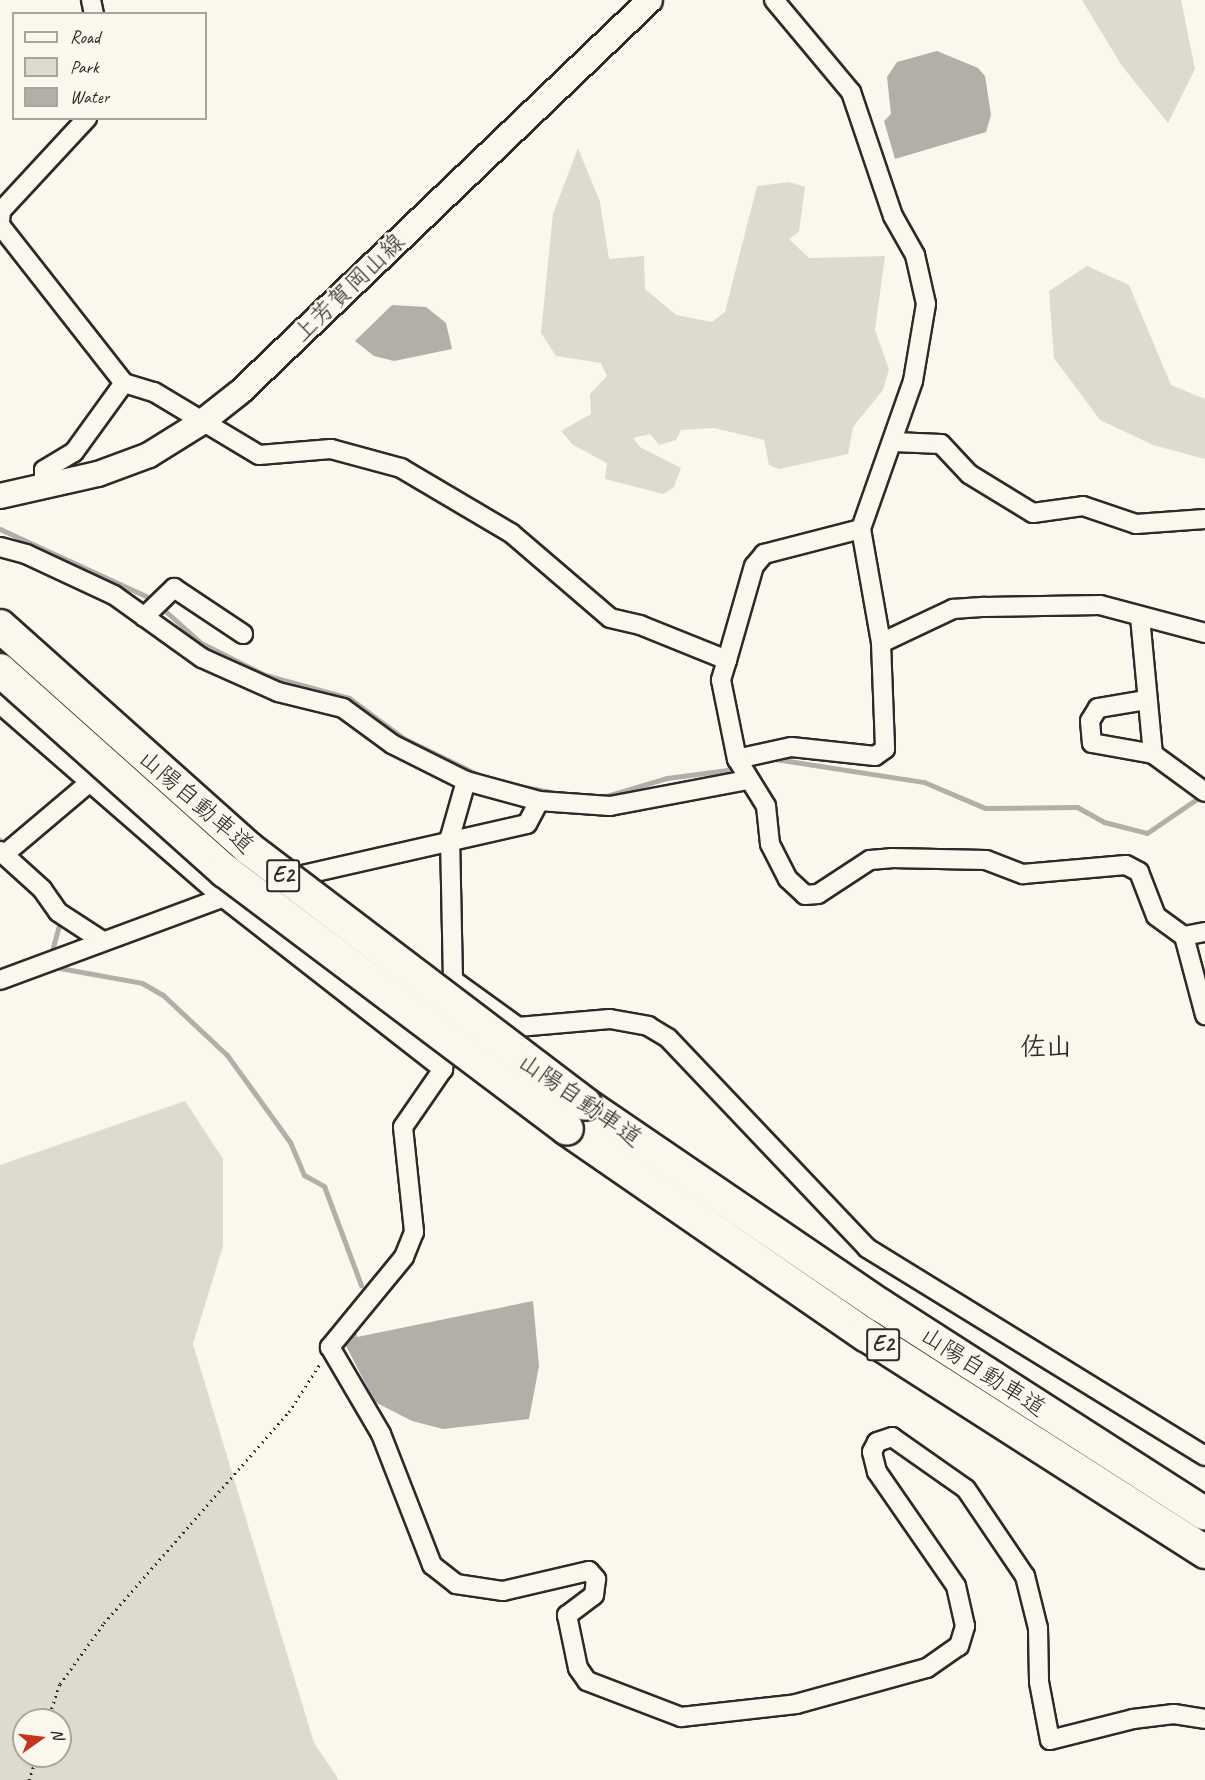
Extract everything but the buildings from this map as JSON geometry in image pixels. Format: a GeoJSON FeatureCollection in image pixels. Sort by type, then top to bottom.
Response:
{"type":"FeatureCollection","features":[{"type":"Feature","properties":{"kind":"highway","name":"山陽自動車道"},"geometry":{"type":"LineString","coordinates":[[0,626],[248,848],[585,1104],[880,1305],[1205,1514]]}},
{"type":"Feature","properties":{"kind":"highway","name":"山陽自動車道"},"geometry":{"type":"LineString","coordinates":[[0,670],[225,871],[567,1129],[857,1328],[1205,1552]]}},
{"type":"Feature","properties":{"kind":"main road","name":"上芳賀岡山線"},"geometry":{"type":"LineString","coordinates":[[0,496],[44,488],[149,455],[202,422],[240,392],[650,0]]}},
{"type":"Feature","properties":{"kind":"street"},"geometry":{"type":"LineString","coordinates":[[737,759],[791,747],[875,756],[885,749],[881,643],[861,529],[894,442],[913,381],[926,304],[919,264],[893,216],[851,92],[774,0]]}},
{"type":"Feature","properties":{"kind":"street"},"geometry":{"type":"LineString","coordinates":[[85,120],[1,210],[0,224],[124,383],[154,392],[259,455],[330,449],[401,468],[511,533],[610,618],[727,660]]}},
{"type":"Feature","properties":{"kind":"street"},"geometry":{"type":"LineString","coordinates":[[44,488],[44,470],[74,452],[124,383]]}},
{"type":"Feature","properties":{"kind":"street"},"geometry":{"type":"LineString","coordinates":[[894,442],[941,444],[969,474],[1033,513],[1083,506],[1136,524],[1205,519]]}},
{"type":"Feature","properties":{"kind":"street"},"geometry":{"type":"LineString","coordinates":[[861,529],[764,555],[754,566],[721,680],[737,759],[747,780],[766,806],[770,844],[788,879],[805,895],[818,894],[870,860],[891,858],[986,860],[1023,874],[1126,865],[1139,872],[1156,916],[1184,936],[1205,1015]]}},
{"type":"Feature","properties":{"kind":"street"},"geometry":{"type":"LineString","coordinates":[[0,547],[26,554],[114,596],[202,658],[278,692],[343,708],[393,744],[466,781],[539,801],[609,806],[747,780]]}},
{"type":"Feature","properties":{"kind":"street"},"geometry":{"type":"LineString","coordinates":[[144,617],[174,588],[243,634]]}},
{"type":"Feature","properties":{"kind":"street"},"geometry":{"type":"LineString","coordinates":[[881,643],[953,609],[1100,605],[1205,633]]}},
{"type":"Feature","properties":{"kind":"street"},"geometry":{"type":"LineString","coordinates":[[1140,617],[1146,700],[1153,754]]}},
{"type":"Feature","properties":{"kind":"street"},"geometry":{"type":"LineString","coordinates":[[1146,700],[1098,708],[1090,721],[1092,742],[1153,754],[1205,792]]}},
{"type":"Feature","properties":{"kind":"street"},"geometry":{"type":"LineString","coordinates":[[0,704],[220,895],[443,1069]]}},
{"type":"Feature","properties":{"kind":"street"},"geometry":{"type":"LineString","coordinates":[[466,781],[450,837],[453,980],[443,1069],[403,1127],[414,1232],[404,1257],[330,1347],[381,1434],[432,1565],[456,1584],[503,1591],[589,1571],[596,1579],[594,1595],[567,1615],[578,1668],[587,1681],[642,1704],[681,1717],[796,1704],[927,1668],[959,1646],[964,1626],[956,1586],[877,1472],[872,1452],[877,1442],[892,1437],[966,1489],[1024,1576],[1038,1628],[1039,1682],[1050,1740],[1133,1719],[1174,1714],[1205,1719]]}},
{"type":"Feature","properties":{"kind":"street"},"geometry":{"type":"LineString","coordinates":[[90,782],[7,850],[62,915],[101,940]]}},
{"type":"Feature","properties":{"kind":"street"},"geometry":{"type":"LineString","coordinates":[[0,980],[52,962],[101,940],[220,895],[450,837],[527,824],[539,801]]}},
{"type":"Feature","properties":{"kind":"street"},"geometry":{"type":"LineString","coordinates":[[1184,936],[1205,932]]}},
{"type":"Feature","properties":{"kind":"street"},"geometry":{"type":"LineString","coordinates":[[453,980],[518,1027],[610,1019],[648,1026],[668,1038],[867,1248],[1205,1456]]}},
{"type":"Feature","properties":{"kind":"path"},"geometry":{"type":"LineString","coordinates":[[52,1708],[60,1683],[104,1623],[289,1412],[330,1347]]}},
{"type":"Feature","properties":{"kind":"green space"},"geometry":{"type":"Polygon","coordinates":[[[1082,0],[1181,0],[1195,69],[1168,123],[1122,66],[1082,0]]]}},
{"type":"Feature","properties":{"kind":"green space"},"geometry":{"type":"Polygon","coordinates":[[[578,148],[600,202],[609,259],[644,256],[645,289],[676,315],[712,322],[725,312],[757,186],[789,182],[805,187],[799,232],[789,239],[809,258],[885,256],[875,330],[889,369],[883,390],[853,427],[848,454],[779,469],[769,465],[764,440],[714,428],[681,430],[676,440],[659,445],[650,434],[633,438],[640,447],[681,468],[674,487],[663,494],[605,479],[607,463],[573,445],[561,431],[591,414],[590,394],[607,376],[601,363],[556,356],[541,333],[553,214],[578,148]]]}},
{"type":"Feature","properties":{"kind":"green space"},"geometry":{"type":"Polygon","coordinates":[[[1087,266],[1129,285],[1171,385],[1205,399],[1205,459],[1153,445],[1100,420],[1054,358],[1049,291],[1087,266]]]}},
{"type":"Feature","properties":{"kind":"green space"},"geometry":{"type":"Polygon","coordinates":[[[185,1101],[223,1159],[223,1246],[193,1344],[314,1743],[339,1780],[0,1780],[0,1165],[185,1101]]]}},
{"type":"Feature","properties":{"kind":"water"},"geometry":{"type":"Polygon","coordinates":[[[937,51],[978,68],[985,76],[991,115],[986,132],[895,159],[884,121],[891,114],[887,77],[897,62],[937,51]]]}},
{"type":"Feature","properties":{"kind":"water"},"geometry":{"type":"Polygon","coordinates":[[[392,305],[426,307],[446,323],[452,349],[394,361],[374,356],[355,341],[392,305]]]}},
{"type":"Feature","properties":{"kind":"water"},"geometry":{"type":"Polygon","coordinates":[[[533,1301],[539,1366],[529,1419],[443,1429],[412,1421],[375,1402],[344,1342],[356,1330],[357,1337],[533,1301]]]}},
{"type":"Feature","properties":{"kind":"waterway"},"geometry":{"type":"LineString","coordinates":[[0,529],[152,599]]}},
{"type":"Feature","properties":{"kind":"waterway"},"geometry":{"type":"LineString","coordinates":[[163,609],[201,643],[265,675],[349,698],[403,738],[485,778]]}},
{"type":"Feature","properties":{"kind":"waterway"},"geometry":{"type":"LineString","coordinates":[[775,759],[924,782],[985,808],[1077,807],[1104,822],[1147,833],[1204,794]]}},
{"type":"Feature","properties":{"kind":"waterway"},"geometry":{"type":"LineString","coordinates":[[603,797],[667,778],[727,770]]}},
{"type":"Feature","properties":{"kind":"waterway"},"geometry":{"type":"LineString","coordinates":[[514,785],[561,794]]}},
{"type":"Feature","properties":{"kind":"waterway"},"geometry":{"type":"LineString","coordinates":[[0,840],[8,846]]}},
{"type":"Feature","properties":{"kind":"waterway"},"geometry":{"type":"LineString","coordinates":[[50,958],[61,918]]}},
{"type":"Feature","properties":{"kind":"waterway"},"geometry":{"type":"LineString","coordinates":[[54,967],[142,983],[163,995],[227,1055],[290,1142],[304,1175],[324,1186],[361,1285]]}},
{"type":"Feature","properties":{"kind":"district","name":"佐山"},"geometry":{"type":"Point","coordinates":[1046,1047]}}]}
